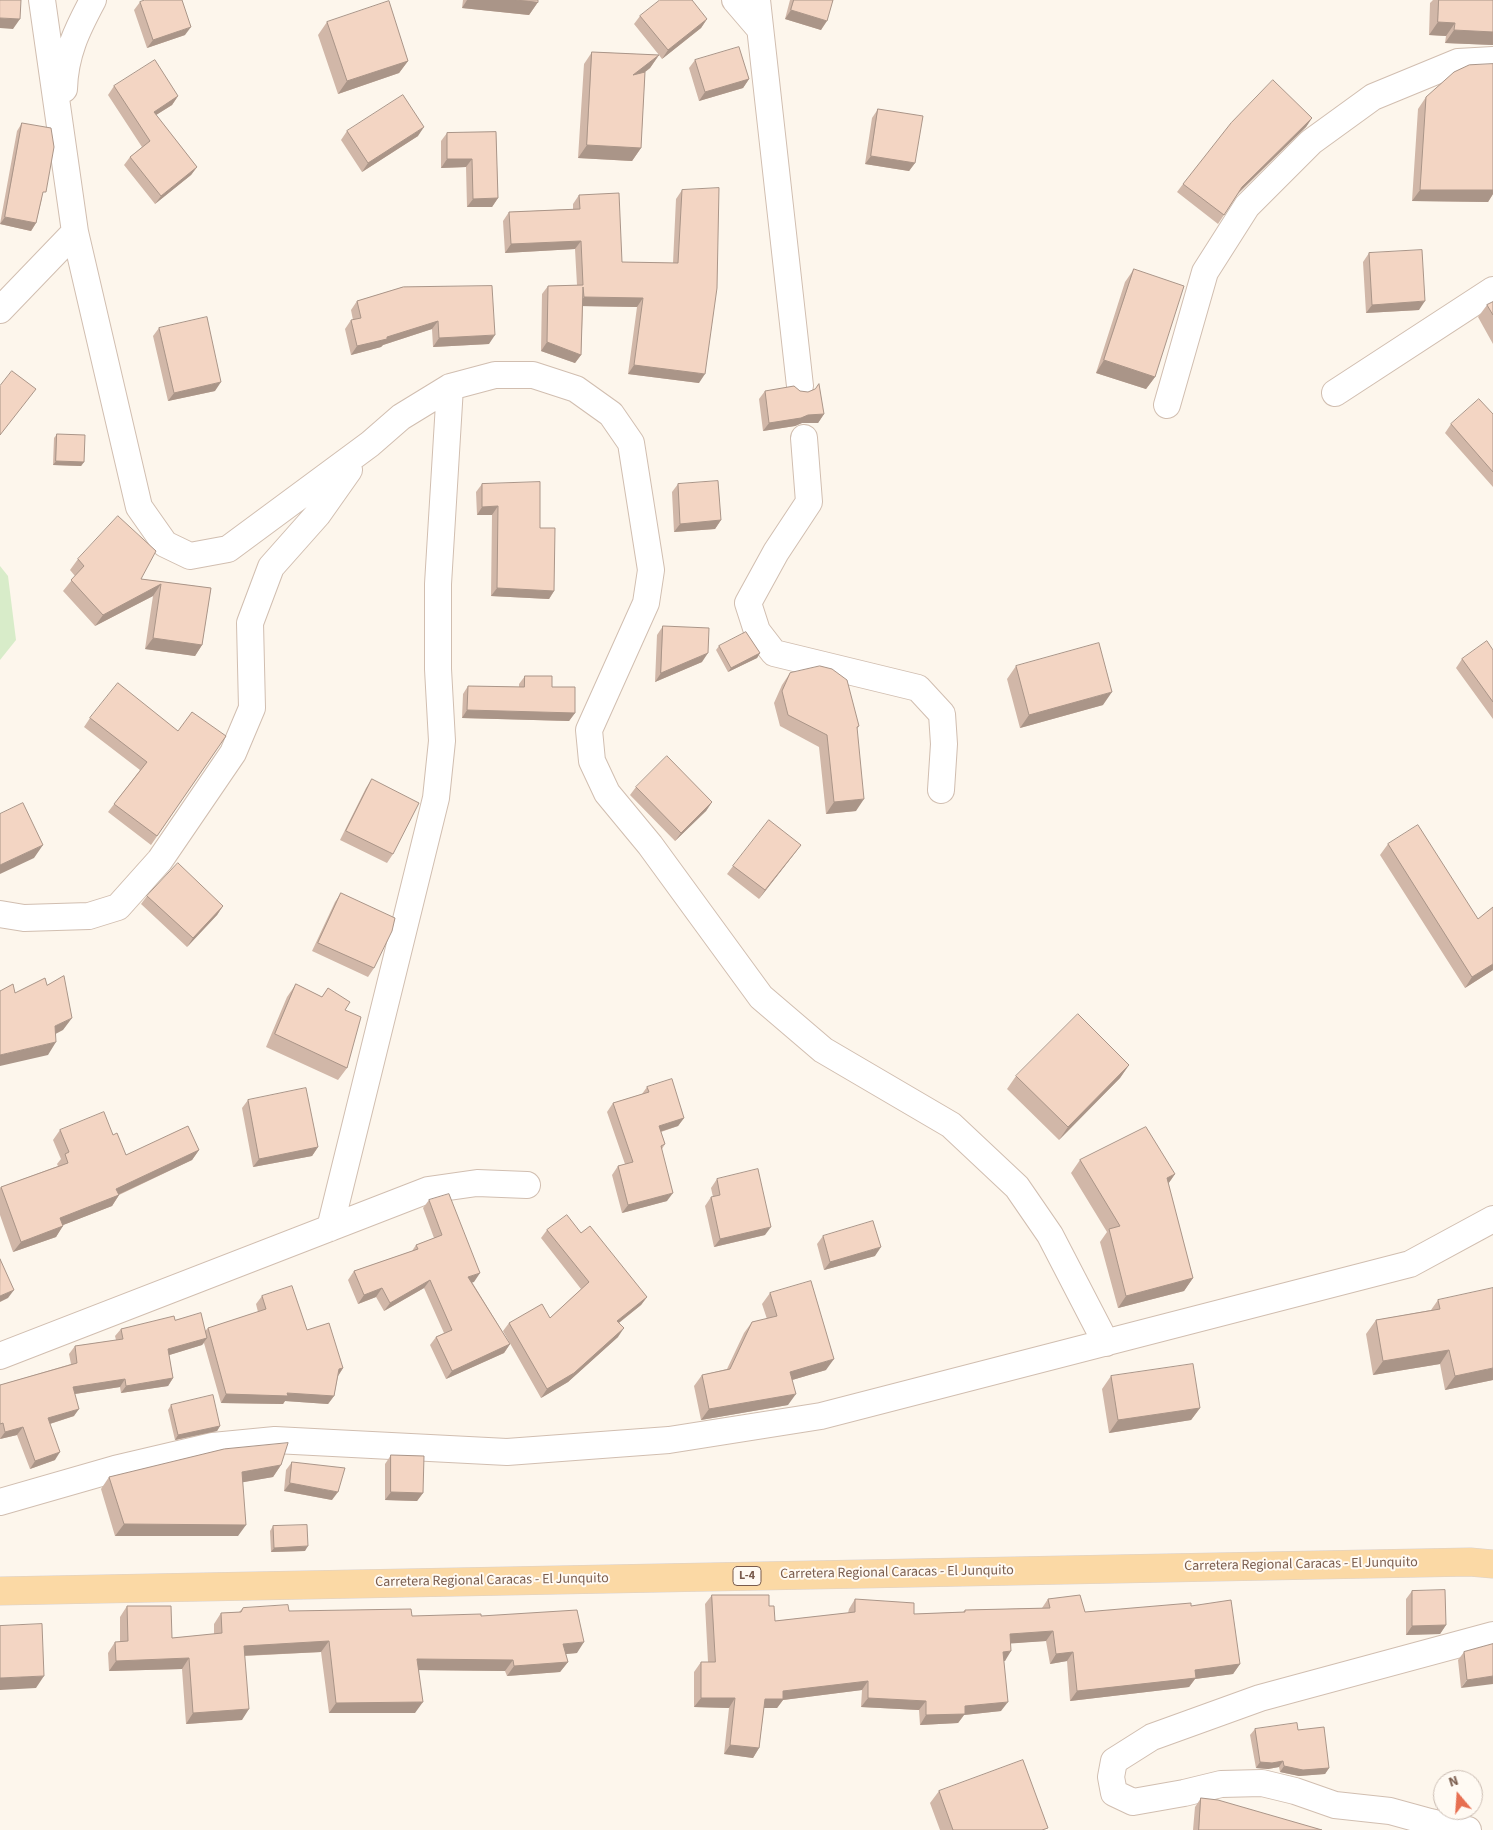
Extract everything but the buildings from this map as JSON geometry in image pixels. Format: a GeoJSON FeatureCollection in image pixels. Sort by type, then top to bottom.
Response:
{"type":"FeatureCollection","features":[{"type":"Feature","properties":{"kind":"main road","name":"Carretera Regional Caracas - El Junquito"},"geometry":{"type":"LineString","coordinates":[[0,1591],[1470,1562],[1493,1564]]}},
{"type":"Feature","properties":{"kind":"street"},"geometry":{"type":"LineString","coordinates":[[42,0],[75,232],[139,507],[165,544],[190,556],[228,549],[370,444],[401,417],[450,387],[495,375],[533,375],[576,389],[611,414],[630,443],[651,570],[646,603],[589,730],[592,761],[607,793],[650,845],[696,912],[761,997],[823,1050],[951,1125],[1017,1187],[1050,1235],[1106,1343]]}},
{"type":"Feature","properties":{"kind":"street"},"geometry":{"type":"LineString","coordinates":[[63,140],[65,71],[75,34],[93,0]]}},
{"type":"Feature","properties":{"kind":"street"},"geometry":{"type":"LineString","coordinates":[[735,0],[759,28]]}},
{"type":"Feature","properties":{"kind":"street"},"geometry":{"type":"LineString","coordinates":[[757,0],[800,386]]}},
{"type":"Feature","properties":{"kind":"street"},"geometry":{"type":"LineString","coordinates":[[1167,405],[1205,272],[1247,206],[1311,142],[1372,97],[1458,62],[1493,60]]}},
{"type":"Feature","properties":{"kind":"street"},"geometry":{"type":"LineString","coordinates":[[0,310],[75,232]]}},
{"type":"Feature","properties":{"kind":"street"},"geometry":{"type":"LineString","coordinates":[[1336,393],[1493,290]]}},
{"type":"Feature","properties":{"kind":"street"},"geometry":{"type":"LineString","coordinates":[[330,1228],[436,798],[442,741],[438,669],[438,584],[450,387]]}},
{"type":"Feature","properties":{"kind":"street"},"geometry":{"type":"LineString","coordinates":[[804,438],[809,502],[776,552],[748,602],[757,630],[774,653],[918,688],[942,714],[944,744],[942,790]]}},
{"type":"Feature","properties":{"kind":"street"},"geometry":{"type":"LineString","coordinates":[[0,914],[24,918],[89,916],[118,907],[160,860],[233,753],[252,708],[250,623],[271,567],[318,514],[336,486],[370,444]]}},
{"type":"Feature","properties":{"kind":"street"},"geometry":{"type":"LineString","coordinates":[[0,1356],[428,1190],[477,1183],[527,1185]]}},
{"type":"Feature","properties":{"kind":"street"},"geometry":{"type":"LineString","coordinates":[[0,1502],[115,1469],[213,1446],[274,1440],[507,1452],[669,1440],[822,1416],[1410,1264],[1493,1219]]}},
{"type":"Feature","properties":{"kind":"street"},"geometry":{"type":"LineString","coordinates":[[1468,1830],[1390,1811],[1335,1806],[1295,1791],[1262,1783],[1221,1784],[1133,1802],[1114,1794],[1111,1777],[1114,1761],[1152,1736],[1260,1698],[1493,1635]]}},
{"type":"Feature","properties":{"kind":"green space"},"geometry":{"type":"Polygon","coordinates":[[[0,566],[8,576],[16,640],[0,660],[0,566]]]}}]}
